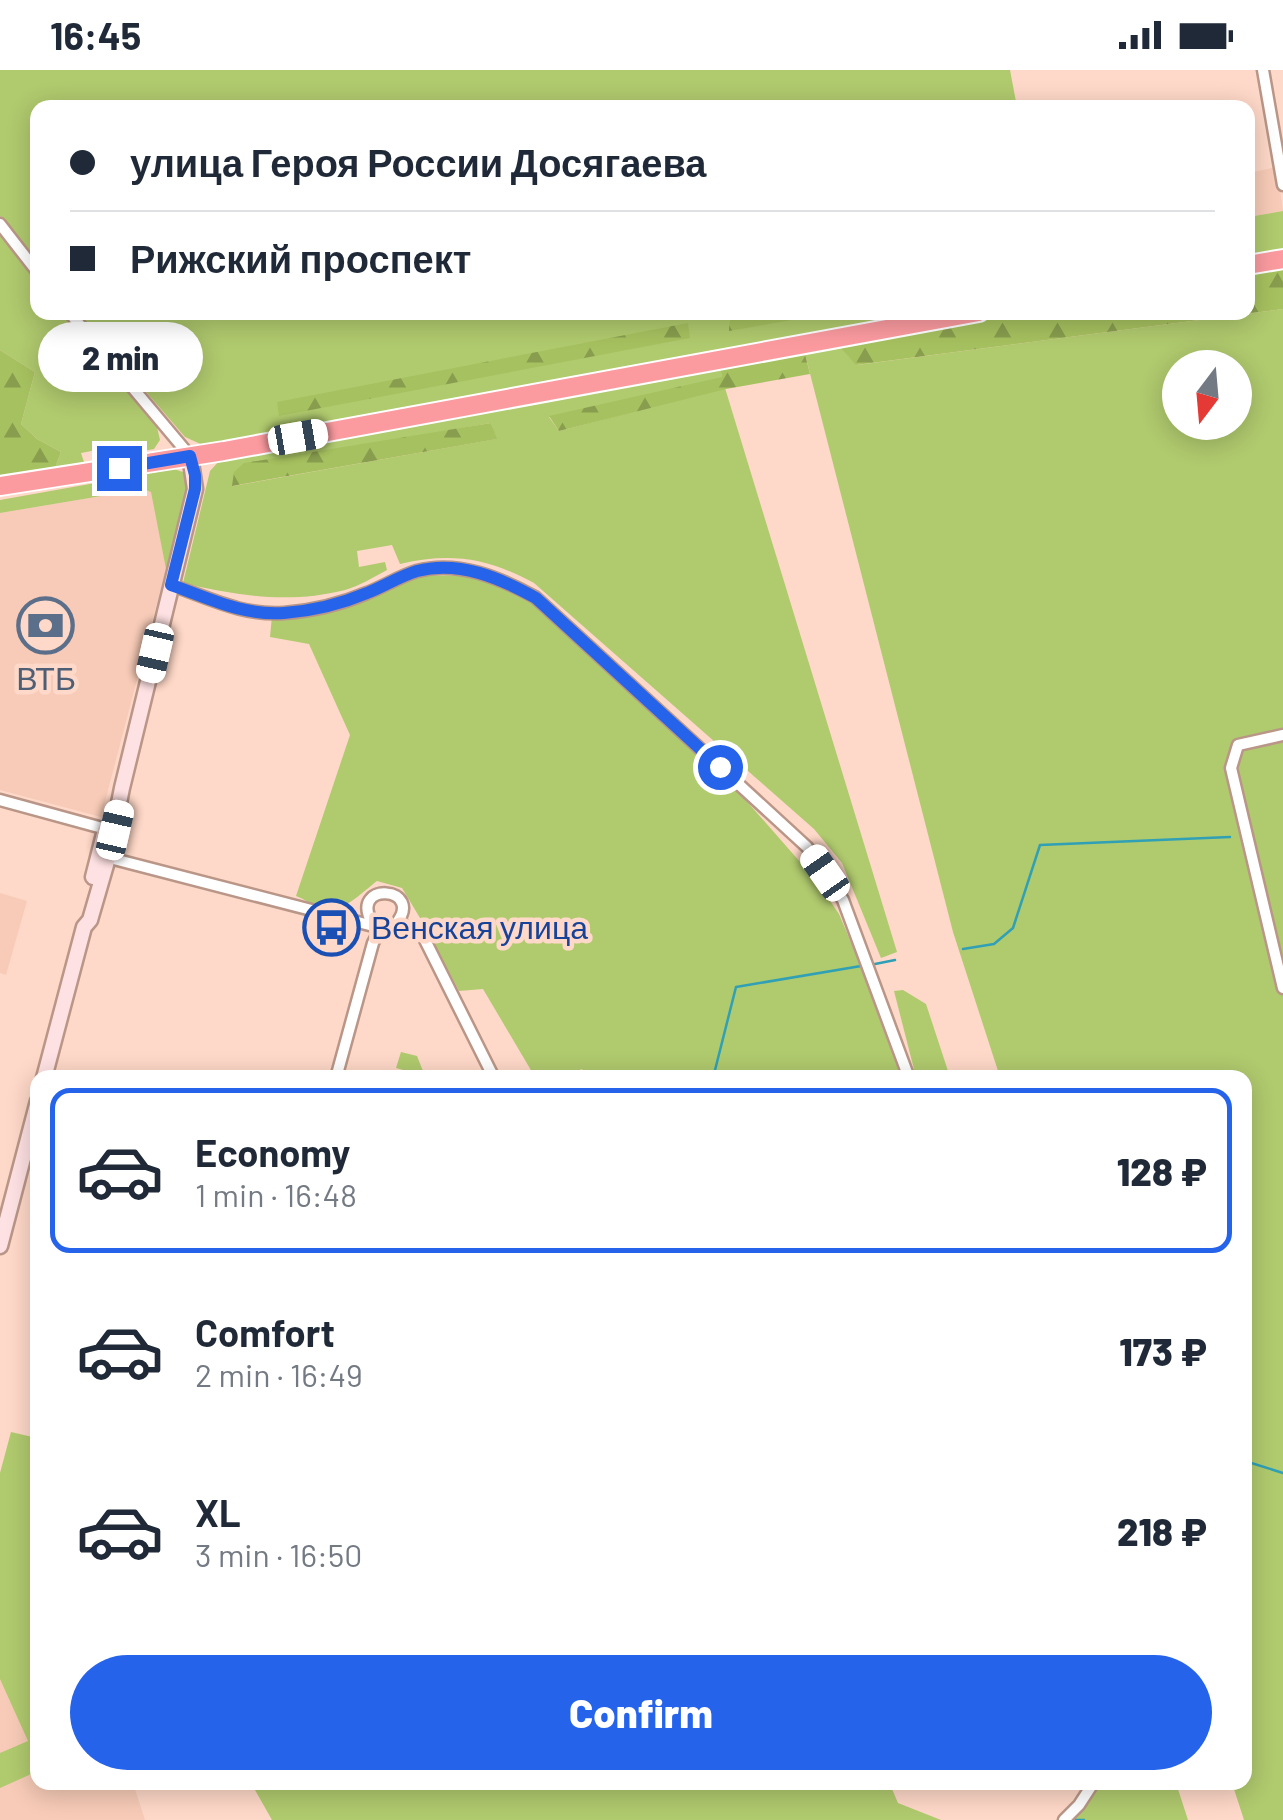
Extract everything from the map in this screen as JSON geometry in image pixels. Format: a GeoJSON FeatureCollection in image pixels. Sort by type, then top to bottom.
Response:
{"type":"FeatureCollection","features":[{"type":"Feature","properties":{"kind":"highway"},"geometry":{"type":"LineString","coordinates":[[1255,265],[1283,259]]}},
{"type":"Feature","properties":{"kind":"highway"},"geometry":{"type":"LineString","coordinates":[[0,486],[190,456],[935,320]]}},
{"type":"Feature","properties":{"kind":"street"},"geometry":{"type":"LineString","coordinates":[[1263,70],[1283,185]]}},
{"type":"Feature","properties":{"kind":"street"},"geometry":{"type":"LineString","coordinates":[[0,224],[30,263]]}},
{"type":"Feature","properties":{"kind":"street"},"geometry":{"type":"LineString","coordinates":[[46,1070],[84,928],[90,920],[195,489],[190,456],[75,320]]}},
{"type":"Feature","properties":{"kind":"street"},"geometry":{"type":"LineString","coordinates":[[171,585],[248,613],[282,613],[346,600],[416,572],[436,569],[473,571],[501,578],[536,598],[806,847],[843,900],[905,1070]]}},
{"type":"Feature","properties":{"kind":"street"},"geometry":{"type":"LineString","coordinates":[[1283,734],[1238,745],[1231,768],[1283,988]]}},
{"type":"Feature","properties":{"kind":"street"},"geometry":{"type":"LineString","coordinates":[[104,857],[112,804],[122,788]]}},
{"type":"Feature","properties":{"kind":"street"},"geometry":{"type":"LineString","coordinates":[[0,800],[106,829]]}},
{"type":"Feature","properties":{"kind":"street"},"geometry":{"type":"LineString","coordinates":[[104,857],[357,922],[419,928],[490,1070]]}},
{"type":"Feature","properties":{"kind":"street"},"geometry":{"type":"LineString","coordinates":[[377,926],[367,914],[368,903],[375,894],[386,892],[397,896],[403,905],[402,916],[395,925]]}},
{"type":"Feature","properties":{"kind":"street"},"geometry":{"type":"LineString","coordinates":[[338,1070],[377,926]]}},
{"type":"Feature","properties":{"kind":"street"},"geometry":{"type":"LineString","coordinates":[[0,1246],[30,1132]]}},
{"type":"Feature","properties":{"kind":"street"},"geometry":{"type":"LineString","coordinates":[[1064,1820],[1089,1790]]}},
{"type":"Feature","properties":{"kind":"shaded area"},"geometry":{"type":"Polygon","coordinates":[[[1277,167],[1283,211],[1255,216],[1255,172],[1277,167]]]}},
{"type":"Feature","properties":{"kind":"shaded area"},"geometry":{"type":"Polygon","coordinates":[[[143,489],[152,492],[166,569],[101,817],[0,790],[0,513],[143,489]]]}},
{"type":"Feature","properties":{"kind":"shaded area"},"geometry":{"type":"Polygon","coordinates":[[[0,893],[27,901],[6,975],[0,973],[0,893]]]}},
{"type":"Feature","properties":{"kind":"shaded area"},"geometry":{"type":"Polygon","coordinates":[[[30,1592],[30,1790],[135,1790],[145,1820],[0,1820],[0,1602],[30,1592]]]}},
{"type":"Feature","properties":{"kind":"green space"},"geometry":{"type":"Polygon","coordinates":[[[0,70],[1010,70],[1016,100],[30,100],[30,252],[0,216],[0,70]]]}},
{"type":"Feature","properties":{"kind":"green space"},"geometry":{"type":"Polygon","coordinates":[[[1283,211],[1283,251],[1255,256],[1255,216],[1283,211]]]}},
{"type":"Feature","properties":{"kind":"green space"},"geometry":{"type":"Polygon","coordinates":[[[0,234],[30,271],[30,320],[68,320],[156,423],[160,440],[154,449],[110,457],[107,448],[81,453],[84,462],[55,468],[61,452],[37,439],[21,424],[35,372],[0,350],[0,234]]]}},
{"type":"Feature","properties":{"kind":"green space"},"geometry":{"type":"Polygon","coordinates":[[[1283,266],[1283,309],[1255,313],[1255,271],[1283,266]]]}},
{"type":"Feature","properties":{"kind":"green space"},"geometry":{"type":"Polygon","coordinates":[[[1283,309],[1283,1820],[1244,1820],[1234,1790],[1252,1790],[1252,1070],[998,1070],[953,932],[804,350],[837,344],[857,365],[1199,320],[1255,320],[1255,313],[1283,309]]]}},
{"type":"Feature","properties":{"kind":"green space"},"geometry":{"type":"Polygon","coordinates":[[[84,320],[887,320],[205,446],[185,437],[84,320]]]}},
{"type":"Feature","properties":{"kind":"green space"},"geometry":{"type":"Polygon","coordinates":[[[730,320],[793,320],[729,331],[730,320]]]}},
{"type":"Feature","properties":{"kind":"green space"},"geometry":{"type":"Polygon","coordinates":[[[976,320],[1199,320],[856,365],[837,344],[976,320]]]}},
{"type":"Feature","properties":{"kind":"green space"},"geometry":{"type":"Polygon","coordinates":[[[688,323],[690,338],[279,416],[277,402],[688,323]]]}},
{"type":"Feature","properties":{"kind":"green space"},"geometry":{"type":"Polygon","coordinates":[[[0,350],[35,372],[21,424],[37,439],[61,452],[55,468],[0,476],[0,350]]]}},
{"type":"Feature","properties":{"kind":"green space"},"geometry":{"type":"Polygon","coordinates":[[[804,350],[810,374],[726,389],[559,431],[549,416],[722,377],[719,363],[804,350]]]}},
{"type":"Feature","properties":{"kind":"green space"},"geometry":{"type":"Polygon","coordinates":[[[719,363],[723,381],[549,417],[559,431],[725,388],[897,952],[881,958],[842,863],[814,829],[534,583],[501,568],[469,560],[436,558],[400,564],[392,545],[357,551],[359,567],[385,562],[387,570],[350,588],[324,594],[264,597],[183,583],[210,471],[221,459],[719,363]],[[491,423],[245,466],[233,486],[496,439],[491,423]]]}},
{"type":"Feature","properties":{"kind":"green space"},"geometry":{"type":"Polygon","coordinates":[[[491,423],[497,439],[232,486],[234,472],[244,463],[491,423]]]}},
{"type":"Feature","properties":{"kind":"green space"},"geometry":{"type":"Polygon","coordinates":[[[174,469],[189,474],[193,483],[166,569],[151,492],[143,489],[0,513],[0,500],[174,469]]]}},
{"type":"Feature","properties":{"kind":"green space"},"geometry":{"type":"Polygon","coordinates":[[[471,575],[501,582],[534,600],[736,789],[815,879],[839,914],[898,1070],[531,1070],[483,989],[459,991],[429,934],[439,920],[420,918],[402,888],[377,881],[350,902],[326,910],[296,896],[350,735],[309,644],[270,637],[272,616],[417,576],[471,575]]]}},
{"type":"Feature","properties":{"kind":"green space"},"geometry":{"type":"Polygon","coordinates":[[[903,990],[926,1004],[948,1070],[914,1070],[894,991],[903,990]]]}},
{"type":"Feature","properties":{"kind":"green space"},"geometry":{"type":"Polygon","coordinates":[[[401,1052],[417,1056],[423,1070],[403,1070],[396,1068],[401,1052]]]}},
{"type":"Feature","properties":{"kind":"green space"},"geometry":{"type":"Polygon","coordinates":[[[11,1432],[30,1436],[30,1775],[0,1788],[0,1753],[28,1741],[0,1679],[0,1473],[11,1432]]]}},
{"type":"Feature","properties":{"kind":"green space"},"geometry":{"type":"Polygon","coordinates":[[[255,1790],[892,1790],[898,1803],[941,1820],[272,1820],[255,1790]]]}},
{"type":"Feature","properties":{"kind":"green space"},"geometry":{"type":"Polygon","coordinates":[[[1083,1790],[1178,1790],[1188,1820],[1056,1820],[1072,1810],[1083,1790]]]}},
{"type":"Feature","properties":{"kind":"waterway"},"geometry":{"type":"LineString","coordinates":[[963,949],[994,944],[1013,928],[1040,845],[1230,837]]}},
{"type":"Feature","properties":{"kind":"waterway"},"geometry":{"type":"LineString","coordinates":[[875,964],[895,960]]}},
{"type":"Feature","properties":{"kind":"waterway"},"geometry":{"type":"LineString","coordinates":[[715,1070],[736,987],[861,966]]}},
{"type":"Feature","properties":{"kind":"waterway"},"geometry":{"type":"LineString","coordinates":[[1252,1463],[1283,1473]]}},
{"type":"Feature","properties":{"kind":"waterway"},"geometry":{"type":"LineString","coordinates":[[1074,1820],[1084,1820]]}},
{"type":"Feature","properties":{"kind":"place","name":"ВТБ"},"geometry":{"type":"Point","coordinates":[46,625]}},
{"type":"Feature","properties":{"kind":"place","name":"Венская улица"},"geometry":{"type":"Point","coordinates":[332,928]}},
{"type":"Feature","properties":{"kind":"route"},"geometry":{"type":"LineString","coordinates":[[119,468],[190,456],[195,489],[171,585],[248,613],[282,613],[310,610],[364,594],[416,572],[473,571],[501,578],[536,598],[720,767]]}}]}
